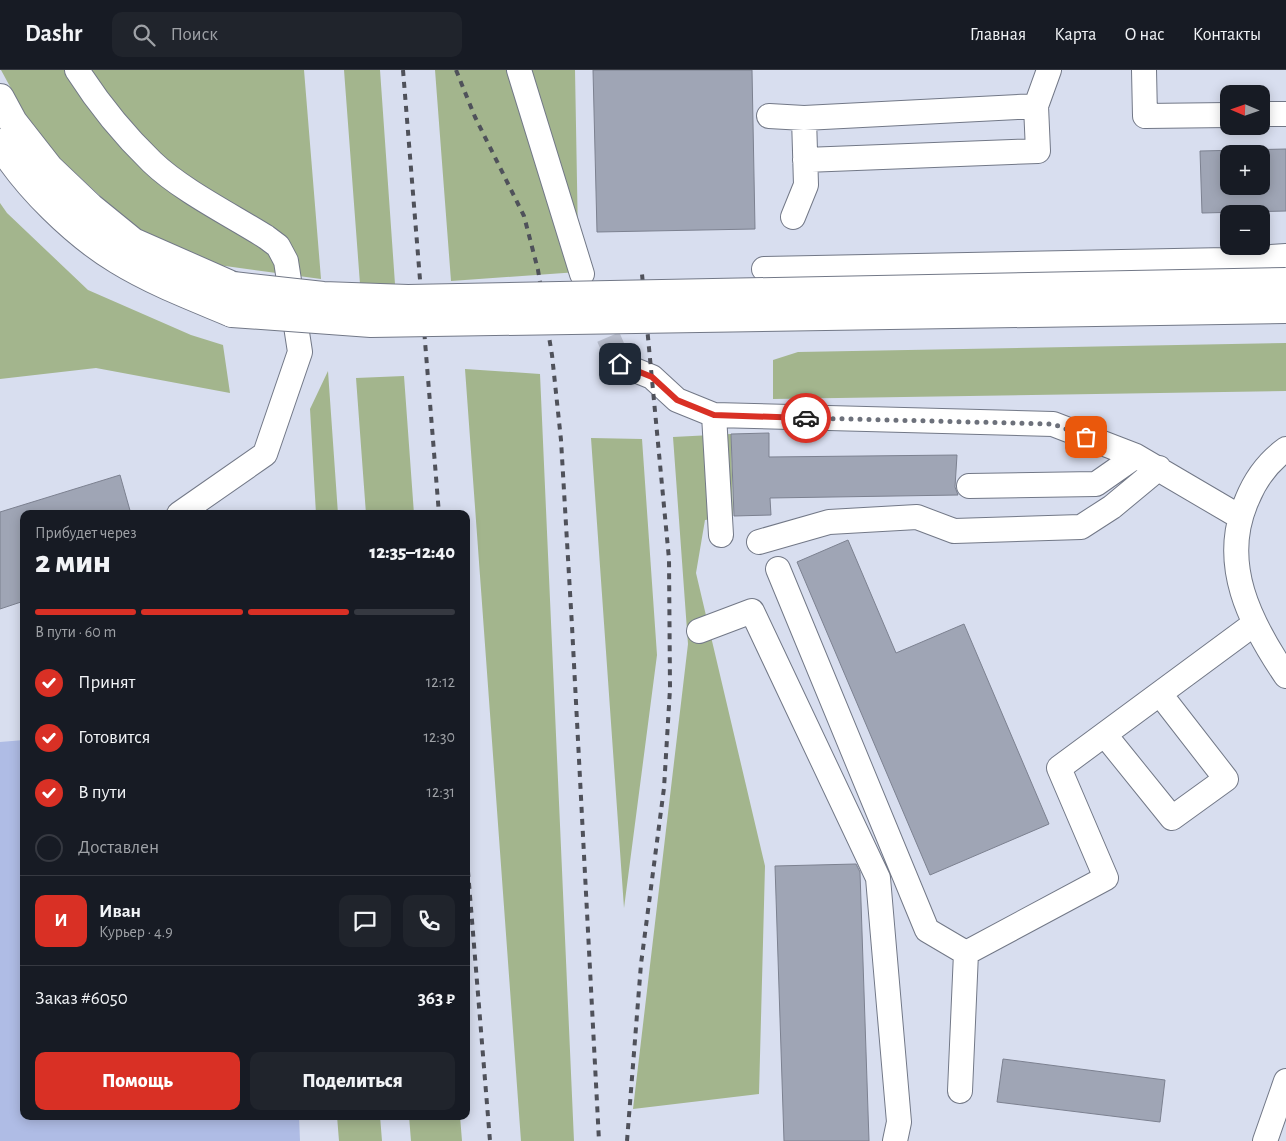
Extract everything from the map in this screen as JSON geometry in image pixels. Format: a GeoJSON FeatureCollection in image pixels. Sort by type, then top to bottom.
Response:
{"type":"FeatureCollection","features":[{"type":"Feature","properties":{"kind":"main road"},"geometry":{"type":"LineString","coordinates":[[0,98],[13,122],[50,168],[90,207],[134,242],[232,286],[323,296],[400,299],[1286,282]]}},
{"type":"Feature","properties":{"kind":"main road"},"geometry":{"type":"LineString","coordinates":[[0,143],[38,192],[75,227],[117,260],[166,285],[232,313],[371,322],[1286,309]]}},
{"type":"Feature","properties":{"kind":"street"},"geometry":{"type":"LineString","coordinates":[[77,70],[100,106],[152,163],[278,246],[286,261],[300,352],[265,454],[184,510]]}},
{"type":"Feature","properties":{"kind":"street"},"geometry":{"type":"LineString","coordinates":[[519,70],[582,274]]}},
{"type":"Feature","properties":{"kind":"street"},"geometry":{"type":"LineString","coordinates":[[805,160],[1038,151],[1036,106],[1049,70]]}},
{"type":"Feature","properties":{"kind":"street"},"geometry":{"type":"LineString","coordinates":[[1144,70],[1145,116],[1220,115]]}},
{"type":"Feature","properties":{"kind":"street"},"geometry":{"type":"LineString","coordinates":[[769,116],[804,118],[1036,106]]}},
{"type":"Feature","properties":{"kind":"street"},"geometry":{"type":"LineString","coordinates":[[1270,114],[1286,114]]}},
{"type":"Feature","properties":{"kind":"street"},"geometry":{"type":"LineString","coordinates":[[792,217],[806,185],[804,118]]}},
{"type":"Feature","properties":{"kind":"street"},"geometry":{"type":"LineString","coordinates":[[764,269],[1227,260],[1286,256]]}},
{"type":"Feature","properties":{"kind":"street"},"geometry":{"type":"LineString","coordinates":[[620,364],[652,377],[677,400],[714,415],[1053,424],[1136,456],[1240,516]]}},
{"type":"Feature","properties":{"kind":"street"},"geometry":{"type":"LineString","coordinates":[[714,415],[721,535]]}},
{"type":"Feature","properties":{"kind":"street"},"geometry":{"type":"LineString","coordinates":[[1286,449],[1276,456],[1254,484],[1240,516],[1235,545],[1237,573],[1254,624],[1286,676]]}},
{"type":"Feature","properties":{"kind":"street"},"geometry":{"type":"LineString","coordinates":[[969,486],[1096,484],[1136,456]]}},
{"type":"Feature","properties":{"kind":"street"},"geometry":{"type":"LineString","coordinates":[[760,542],[829,522],[917,517],[954,531],[1081,527],[1112,507],[1158,468]]}},
{"type":"Feature","properties":{"kind":"street"},"geometry":{"type":"LineString","coordinates":[[778,569],[927,930],[966,953]]}},
{"type":"Feature","properties":{"kind":"street"},"geometry":{"type":"LineString","coordinates":[[698,631],[752,611],[878,878],[899,1122],[896,1141]]}},
{"type":"Feature","properties":{"kind":"street"},"geometry":{"type":"LineString","coordinates":[[966,953],[1106,878],[1059,768],[1254,624]]}},
{"type":"Feature","properties":{"kind":"street"},"geometry":{"type":"LineString","coordinates":[[1104,735],[1172,818],[1226,779],[1160,694]]}},
{"type":"Feature","properties":{"kind":"street"},"geometry":{"type":"LineString","coordinates":[[960,1091],[966,953]]}},
{"type":"Feature","properties":{"kind":"street"},"geometry":{"type":"LineString","coordinates":[[1266,1141],[1286,1081]]}},
{"type":"Feature","properties":{"kind":"green space"},"geometry":{"type":"Polygon","coordinates":[[[1,70],[304,70],[321,279],[218,265],[177,249],[130,224],[38,138],[1,70]]]}},
{"type":"Feature","properties":{"kind":"green space"},"geometry":{"type":"Polygon","coordinates":[[[344,70],[380,70],[395,284],[360,284],[344,70]]]}},
{"type":"Feature","properties":{"kind":"green space"},"geometry":{"type":"Polygon","coordinates":[[[435,70],[575,70],[578,238],[592,271],[451,281],[435,70]]]}},
{"type":"Feature","properties":{"kind":"green space"},"geometry":{"type":"Polygon","coordinates":[[[0,203],[7,213],[88,290],[191,335],[223,345],[230,393],[96,368],[0,379],[0,203]]]}},
{"type":"Feature","properties":{"kind":"green space"},"geometry":{"type":"Polygon","coordinates":[[[1286,343],[1286,391],[773,399],[773,360],[798,352],[1286,343]]]}},
{"type":"Feature","properties":{"kind":"green space"},"geometry":{"type":"Polygon","coordinates":[[[465,369],[540,374],[574,1141],[521,1141],[465,369]]]}},
{"type":"Feature","properties":{"kind":"green space"},"geometry":{"type":"Polygon","coordinates":[[[328,371],[338,510],[316,510],[310,409],[328,371]]]}},
{"type":"Feature","properties":{"kind":"green space"},"geometry":{"type":"Polygon","coordinates":[[[404,376],[414,510],[366,510],[356,378],[404,376]]]}},
{"type":"Feature","properties":{"kind":"green space"},"geometry":{"type":"Polygon","coordinates":[[[731,434],[733,516],[705,520],[696,573],[765,866],[759,1094],[633,1109],[688,644],[673,437],[731,434]]]}},
{"type":"Feature","properties":{"kind":"green space"},"geometry":{"type":"Polygon","coordinates":[[[591,438],[642,439],[657,655],[624,908],[591,438]]]}},
{"type":"Feature","properties":{"kind":"green space"},"geometry":{"type":"Polygon","coordinates":[[[337,1120],[380,1120],[382,1141],[339,1141],[337,1120]]]}},
{"type":"Feature","properties":{"kind":"green space"},"geometry":{"type":"Polygon","coordinates":[[[409,1120],[460,1120],[462,1141],[411,1141],[409,1120]]]}},
{"type":"Feature","properties":{"kind":"water"},"geometry":{"type":"Polygon","coordinates":[[[20,740],[20,1120],[299,1120],[300,1141],[0,1141],[0,742],[20,740]]]}},
{"type":"Feature","properties":{"kind":"building"},"geometry":{"type":"Polygon","coordinates":[[[593,70],[752,70],[755,229],[597,232],[593,70]]]}},
{"type":"Feature","properties":{"kind":"building"},"geometry":{"type":"Polygon","coordinates":[[[1270,149],[1286,149],[1286,211],[1270,211],[1270,205],[1220,205],[1220,213],[1202,213],[1200,151],[1220,151],[1220,195],[1270,195],[1270,149]]]}},
{"type":"Feature","properties":{"kind":"building"},"geometry":{"type":"Polygon","coordinates":[[[769,433],[769,457],[957,455],[955,487],[958,495],[770,498],[771,515],[734,516],[731,434],[769,433]]]}},
{"type":"Feature","properties":{"kind":"building"},"geometry":{"type":"Polygon","coordinates":[[[120,475],[130,510],[20,510],[20,602],[0,609],[0,512],[120,475]]]}},
{"type":"Feature","properties":{"kind":"building"},"geometry":{"type":"Polygon","coordinates":[[[848,540],[896,653],[964,624],[1049,824],[930,875],[797,562],[848,540]]]}},
{"type":"Feature","properties":{"kind":"building"},"geometry":{"type":"Polygon","coordinates":[[[856,864],[860,872],[869,1141],[784,1141],[775,866],[856,864]]]}},
{"type":"Feature","properties":{"kind":"building"},"geometry":{"type":"Polygon","coordinates":[[[1003,1059],[1165,1080],[1160,1122],[997,1102],[1003,1059]]]}},
{"type":"Feature","properties":{"kind":"tunnel"},"geometry":{"type":"LineString","coordinates":[[594,304],[620,364]]}},
{"type":"Feature","properties":{"kind":"railway"},"geometry":{"type":"LineString","coordinates":[[403,70],[439,510]]}},
{"type":"Feature","properties":{"kind":"railway"},"geometry":{"type":"LineString","coordinates":[[456,70],[475,117],[524,216],[538,270],[552,355],[561,440],[599,1141]]}},
{"type":"Feature","properties":{"kind":"railway"},"geometry":{"type":"LineString","coordinates":[[627,1141],[641,964],[664,788],[670,689],[669,559],[642,274]]}},
{"type":"Feature","properties":{"kind":"railway"},"geometry":{"type":"LineString","coordinates":[[470,896],[490,1141]]}},
{"type":"Feature","properties":{"kind":"way so far"},"geometry":{"type":"LineString","coordinates":[[806,418],[1053,424],[1086,437]]}},
{"type":"Feature","properties":{"kind":"route"},"geometry":{"type":"LineString","coordinates":[[620,364],[652,377],[677,400],[714,415],[806,418]]}}]}
